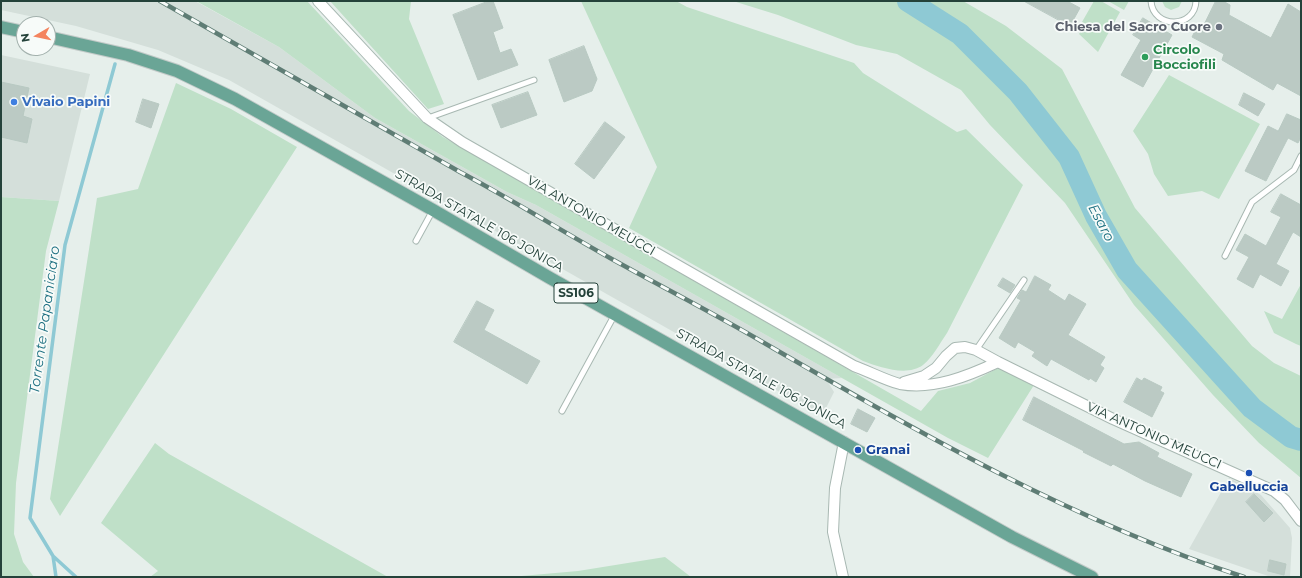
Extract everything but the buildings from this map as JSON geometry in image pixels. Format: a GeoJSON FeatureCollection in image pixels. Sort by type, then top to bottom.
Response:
{"type":"FeatureCollection","features":[{"type":"Feature","properties":{"kind":"main road"},"geometry":{"type":"LineString","coordinates":[[1,27],[16,30]]}},
{"type":"Feature","properties":{"kind":"main road","name":"STRADA STATALE 106 JONICA"},"geometry":{"type":"LineString","coordinates":[[56,39],[128,55],[176,71],[234,99],[1012,537],[1092,577]]}},
{"type":"Feature","properties":{"kind":"street","name":"VIA ANTONIO MEUCCI"},"geometry":{"type":"LineString","coordinates":[[318,1],[427,118],[462,142],[854,366],[898,384],[914,386],[954,380],[998,362]]}},
{"type":"Feature","properties":{"kind":"street"},"geometry":{"type":"LineString","coordinates":[[898,384],[924,376],[936,368],[955,348],[965,347],[976,350]]}},
{"type":"Feature","properties":{"kind":"street","name":"VIA ANTONIO MEUCCI"},"geometry":{"type":"LineString","coordinates":[[976,350],[1113,419],[1274,491],[1285,500],[1301,521]]}},
{"type":"Feature","properties":{"kind":"street"},"geometry":{"type":"LineString","coordinates":[[843,577],[833,532],[835,488],[844,442]]}},
{"type":"Feature","properties":{"kind":"lane"},"geometry":{"type":"LineString","coordinates":[[1151,1],[1152,8],[1156,14],[1164,20],[1172,23],[1182,21],[1189,16],[1194,10],[1196,1]]}},
{"type":"Feature","properties":{"kind":"lane"},"geometry":{"type":"LineString","coordinates":[[427,118],[534,80]]}},
{"type":"Feature","properties":{"kind":"lane"},"geometry":{"type":"LineString","coordinates":[[1225,256],[1252,202],[1294,170],[1301,156]]}},
{"type":"Feature","properties":{"kind":"lane"},"geometry":{"type":"LineString","coordinates":[[416,241],[433,210]]}},
{"type":"Feature","properties":{"kind":"lane"},"geometry":{"type":"LineString","coordinates":[[976,350],[1024,280]]}},
{"type":"Feature","properties":{"kind":"lane"},"geometry":{"type":"LineString","coordinates":[[562,411],[615,314]]}},
{"type":"Feature","properties":{"kind":"shaded area"},"geometry":{"type":"Polygon","coordinates":[[[1,1],[195,1],[279,47],[375,118],[507,192],[536,205],[842,378],[826,379],[834,392],[822,416],[229,80],[158,50],[76,26],[56,22],[56,16],[29,16],[1,10],[1,1]]]}},
{"type":"Feature","properties":{"kind":"shaded area"},"geometry":{"type":"Polygon","coordinates":[[[1,55],[90,74],[59,201],[1,197],[1,55]]]}},
{"type":"Feature","properties":{"kind":"shaded area"},"geometry":{"type":"Polygon","coordinates":[[[1229,478],[1261,495],[1290,528],[1292,538],[1290,577],[1271,577],[1189,549],[1229,478]]]}},
{"type":"Feature","properties":{"kind":"green space"},"geometry":{"type":"Polygon","coordinates":[[[196,1],[307,1],[409,111],[443,137],[921,411],[938,391],[970,383],[998,368],[1034,385],[988,458],[948,438],[536,205],[507,192],[375,118],[279,47],[196,1]]]}},
{"type":"Feature","properties":{"kind":"green space"},"geometry":{"type":"Polygon","coordinates":[[[330,1],[411,1],[409,19],[444,104],[428,109],[330,1]]]}},
{"type":"Feature","properties":{"kind":"green space"},"geometry":{"type":"Polygon","coordinates":[[[581,1],[676,1],[687,7],[854,63],[863,73],[957,132],[966,129],[1023,185],[947,333],[927,362],[916,369],[901,371],[877,366],[863,361],[629,228],[657,167],[581,1]]]}},
{"type":"Feature","properties":{"kind":"green space"},"geometry":{"type":"Polygon","coordinates":[[[733,1],[963,1],[1006,26],[1062,69],[1135,208],[1252,346],[1274,363],[1301,376],[1301,478],[1259,443],[1213,395],[1134,305],[1065,203],[990,125],[961,90],[897,54],[856,45],[778,15],[733,1]]]}},
{"type":"Feature","properties":{"kind":"green space"},"geometry":{"type":"Polygon","coordinates":[[[1094,1],[1101,1],[1120,12],[1098,52],[1079,34],[1085,24],[1082,22],[1094,1]]]}},
{"type":"Feature","properties":{"kind":"green space"},"geometry":{"type":"Polygon","coordinates":[[[1108,1],[1129,1],[1124,10],[1108,1]]]}},
{"type":"Feature","properties":{"kind":"green space"},"geometry":{"type":"Polygon","coordinates":[[[1162,1],[1182,1],[1179,7],[1171,10],[1165,7],[1162,1]]]}},
{"type":"Feature","properties":{"kind":"green space"},"geometry":{"type":"Polygon","coordinates":[[[1169,75],[1260,124],[1219,199],[1202,191],[1168,196],[1154,174],[1148,154],[1133,131],[1169,75]]]}},
{"type":"Feature","properties":{"kind":"green space"},"geometry":{"type":"Polygon","coordinates":[[[176,83],[231,109],[297,147],[60,516],[50,499],[97,198],[138,189],[176,83]]]}},
{"type":"Feature","properties":{"kind":"green space"},"geometry":{"type":"Polygon","coordinates":[[[1,197],[59,201],[46,251],[16,483],[14,534],[23,562],[34,577],[1,577],[1,197]]]}},
{"type":"Feature","properties":{"kind":"green space"},"geometry":{"type":"Polygon","coordinates":[[[1301,284],[1301,346],[1274,333],[1264,311],[1282,319],[1301,284]]]}},
{"type":"Feature","properties":{"kind":"green space"},"geometry":{"type":"Polygon","coordinates":[[[155,443],[169,454],[388,577],[150,577],[158,571],[101,523],[155,443]]]}},
{"type":"Feature","properties":{"kind":"green space"},"geometry":{"type":"Polygon","coordinates":[[[665,557],[691,577],[510,577],[578,571],[665,557]]]}},
{"type":"Feature","properties":{"kind":"waterway","name":"Esaro"},"geometry":{"type":"LineString","coordinates":[[908,1],[960,34],[1018,92],[1069,157],[1096,216],[1127,270],[1252,408],[1291,437],[1301,440]]}},
{"type":"Feature","properties":{"kind":"waterway","name":"Torrente Papaniciaro"},"geometry":{"type":"LineString","coordinates":[[56,577],[53,556],[30,518],[65,245],[115,64]]}},
{"type":"Feature","properties":{"kind":"waterway"},"geometry":{"type":"LineString","coordinates":[[53,556],[76,577]]}},
{"type":"Feature","properties":{"kind":"railway"},"geometry":{"type":"LineString","coordinates":[[160,1],[610,258],[940,442],[1059,503],[1181,555],[1244,577]]}},
{"type":"Feature","properties":{"kind":"place","name":"Chiesa del Sacro Cuore"},"geometry":{"type":"Point","coordinates":[1219,27]}},
{"type":"Feature","properties":{"kind":"place","name":"Circolo Bocciofili"},"geometry":{"type":"Point","coordinates":[1145,57]}},
{"type":"Feature","properties":{"kind":"place","name":"Vivaio Papini"},"geometry":{"type":"Point","coordinates":[14,102]}},
{"type":"Feature","properties":{"kind":"place","name":"Granai"},"geometry":{"type":"Point","coordinates":[858,450]}},
{"type":"Feature","properties":{"kind":"place","name":"Gabelluccia"},"geometry":{"type":"Point","coordinates":[1249,473]}}]}
